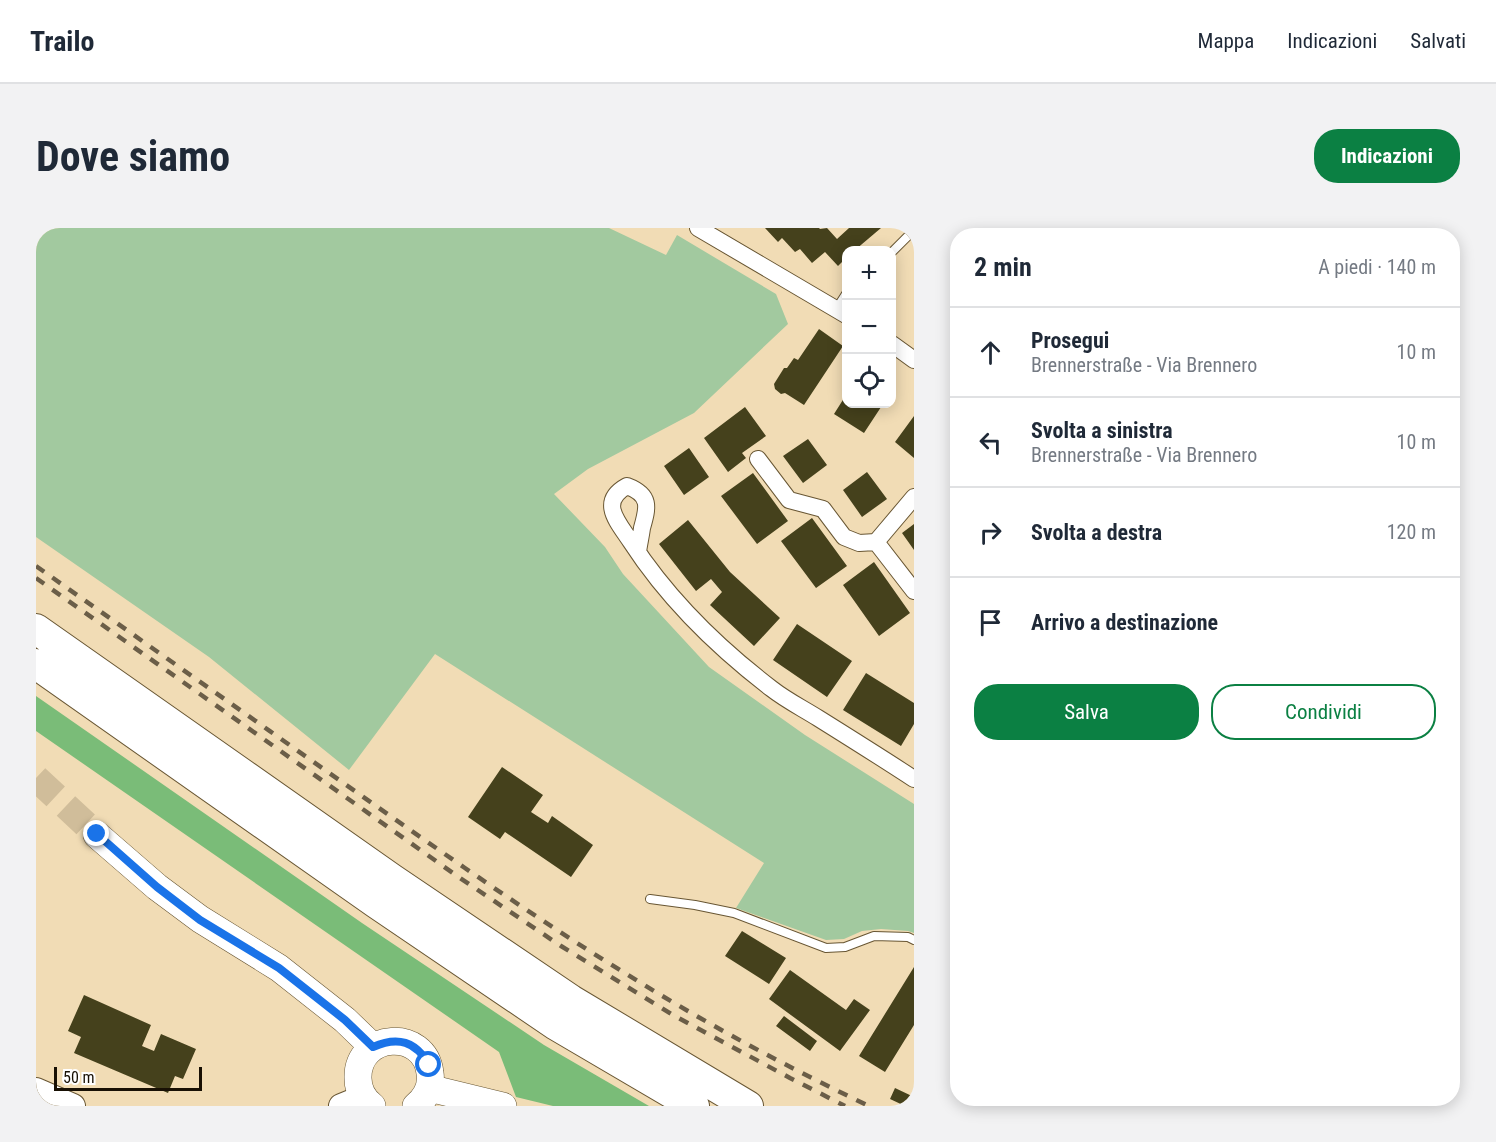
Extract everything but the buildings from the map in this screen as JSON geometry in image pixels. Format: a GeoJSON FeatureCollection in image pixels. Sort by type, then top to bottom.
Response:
{"type":"FeatureCollection","features":[{"type":"Feature","properties":{"kind":"highway"},"geometry":{"type":"LineString","coordinates":[[36,629],[392,879],[562,994],[748,1106]]}},
{"type":"Feature","properties":{"kind":"highway"},"geometry":{"type":"LineString","coordinates":[[36,664],[376,903],[556,1025],[694,1106]]}},
{"type":"Feature","properties":{"kind":"main road"},"geometry":{"type":"LineString","coordinates":[[97,834],[157,887],[200,920],[279,968],[345,1020],[373,1047]]}},
{"type":"Feature","properties":{"kind":"main road"},"geometry":{"type":"LineString","coordinates":[[359,1103],[358,1076],[365,1055],[373,1047],[383,1042],[394,1041],[406,1042],[416,1047],[424,1055],[431,1076],[423,1097],[504,1106]]}},
{"type":"Feature","properties":{"kind":"main road"},"geometry":{"type":"LineString","coordinates":[[36,1090],[73,1106]]}},
{"type":"Feature","properties":{"kind":"street"},"geometry":{"type":"LineString","coordinates":[[698,228],[842,312]]}},
{"type":"Feature","properties":{"kind":"street"},"geometry":{"type":"LineString","coordinates":[[896,347],[914,360]]}},
{"type":"Feature","properties":{"kind":"street"},"geometry":{"type":"LineString","coordinates":[[758,459],[789,500],[823,509],[844,537],[859,543],[876,542],[914,497]]}},
{"type":"Feature","properties":{"kind":"street"},"geometry":{"type":"LineString","coordinates":[[876,542],[914,591]]}},
{"type":"Feature","properties":{"kind":"street"},"geometry":{"type":"LineString","coordinates":[[638,552],[649,568],[710,638],[773,690],[914,779]]}},
{"type":"Feature","properties":{"kind":"lane"},"geometry":{"type":"LineString","coordinates":[[896,247],[914,230]]}},
{"type":"Feature","properties":{"kind":"lane"},"geometry":{"type":"LineString","coordinates":[[650,899],[734,913],[826,948],[845,946],[874,936],[908,937],[914,940]]}},
{"type":"Feature","properties":{"kind":"green space"},"geometry":{"type":"Polygon","coordinates":[[[36,228],[609,228],[666,255],[677,235],[776,294],[788,324],[694,413],[588,469],[554,494],[605,547],[623,574],[709,667],[805,735],[914,804],[914,933],[881,929],[862,931],[844,939],[826,940],[736,908],[764,863],[435,654],[349,770],[209,657],[36,537],[36,228]]]}},
{"type":"Feature","properties":{"kind":"green space"},"geometry":{"type":"Polygon","coordinates":[[[36,696],[362,923],[544,1045],[649,1106],[553,1106],[516,1097],[499,1052],[36,731],[36,696]]]}},
{"type":"Feature","properties":{"kind":"tunnel"},"geometry":{"type":"LineString","coordinates":[[36,778],[97,835]]}},
{"type":"Feature","properties":{"kind":"railway"},"geometry":{"type":"LineString","coordinates":[[36,566],[413,832],[555,929],[716,1027],[869,1106]]}},
{"type":"Feature","properties":{"kind":"railway"},"geometry":{"type":"LineString","coordinates":[[36,578],[460,878],[561,946],[673,1015],[845,1106]]}},
{"type":"Feature","properties":{"kind":"route"},"geometry":{"type":"LineString","coordinates":[[97,834],[157,887],[200,920],[279,968],[313,994],[373,1047],[383,1042],[406,1042],[416,1047],[424,1055],[429,1065]]}}]}
